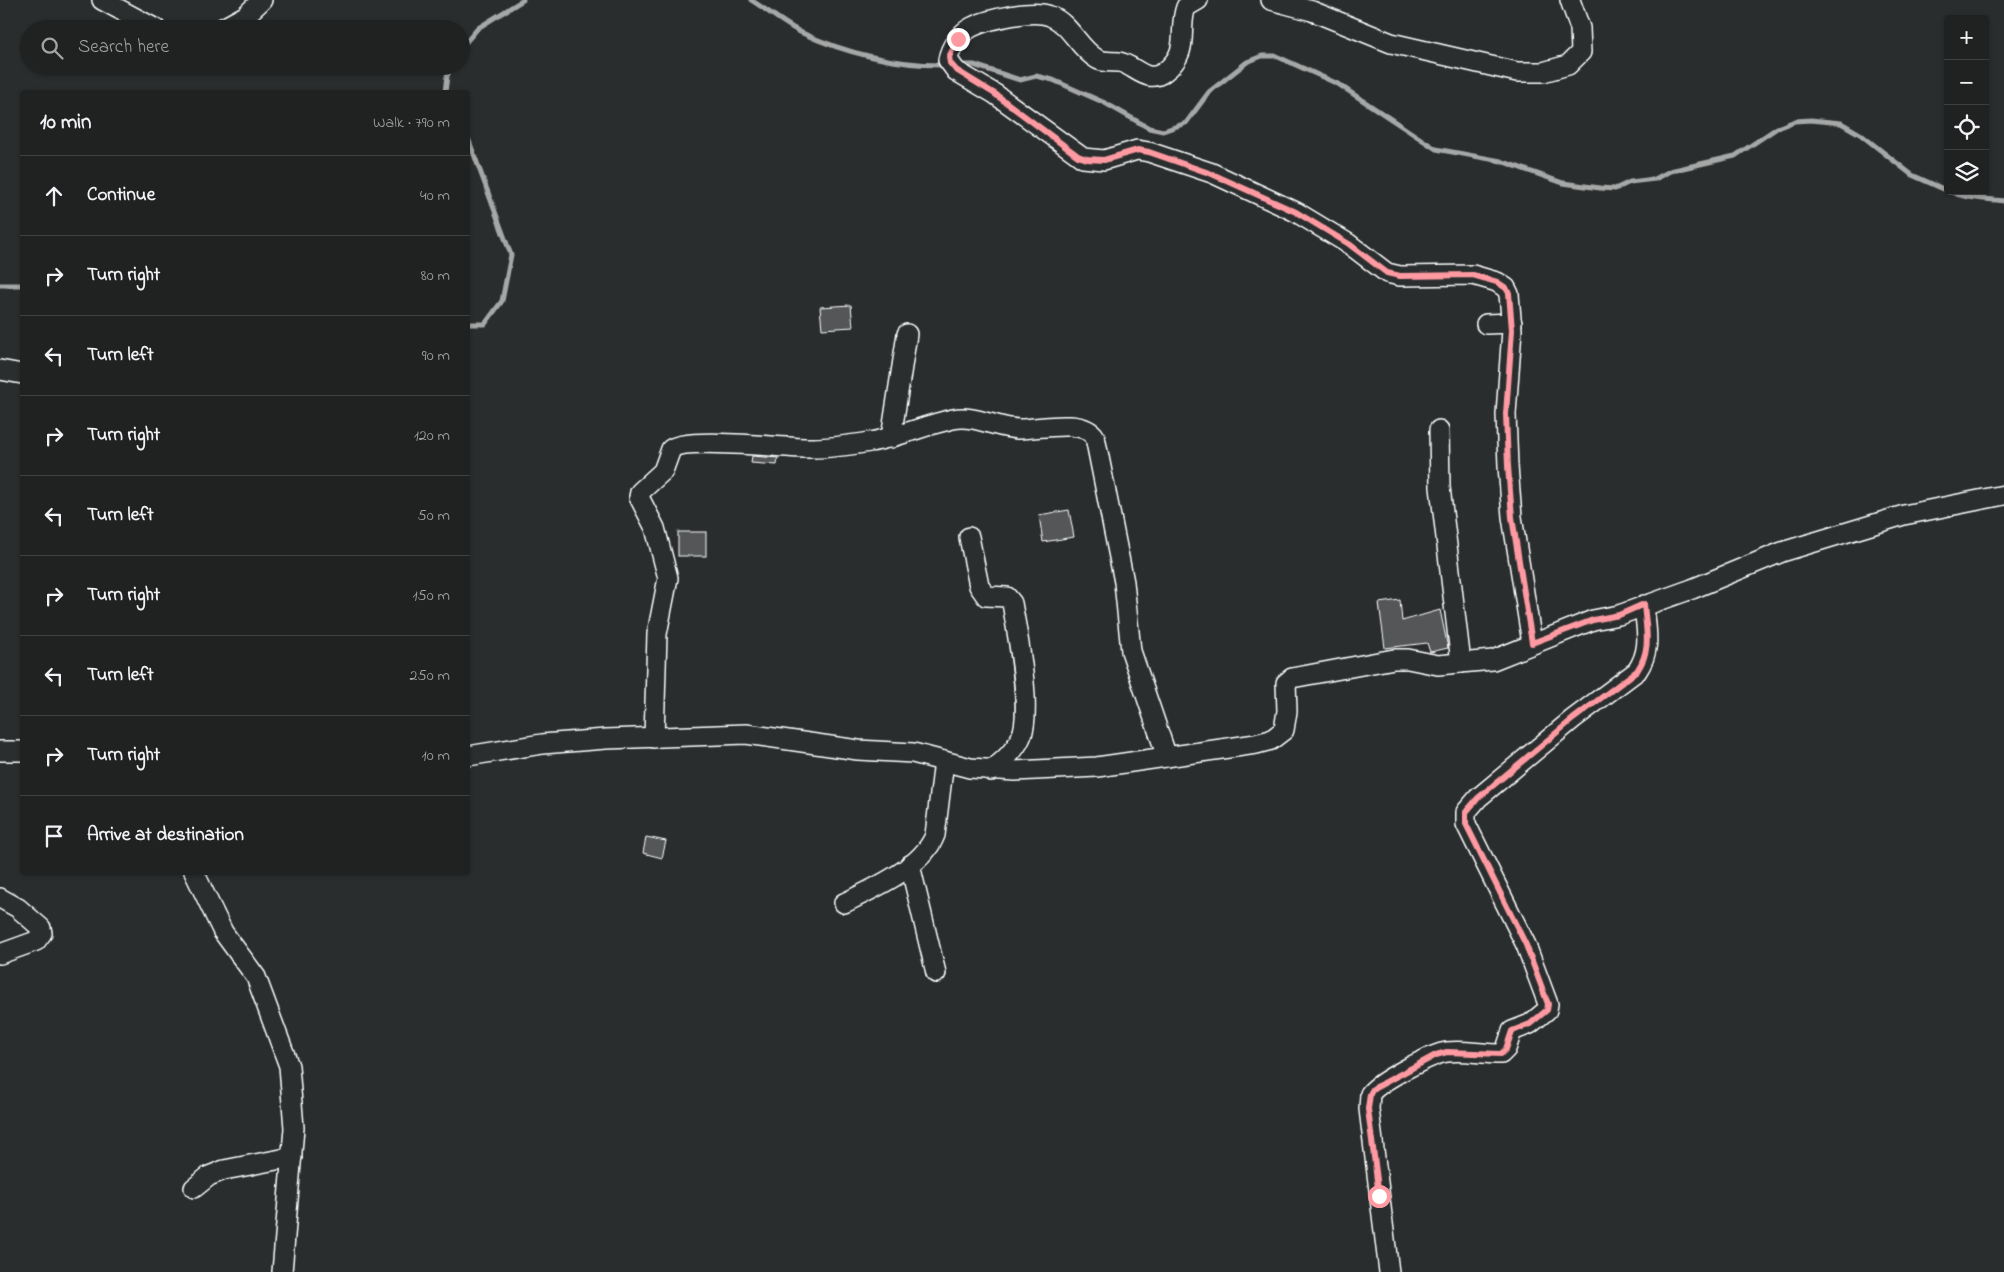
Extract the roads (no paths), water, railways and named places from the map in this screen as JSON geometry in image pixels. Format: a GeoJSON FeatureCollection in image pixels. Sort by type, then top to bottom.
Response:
{"type":"FeatureCollection","features":[{"type":"Feature","properties":{"kind":"street"},"geometry":{"type":"LineString","coordinates":[[102,0],[139,20]]}},
{"type":"Feature","properties":{"kind":"street"},"geometry":{"type":"LineString","coordinates":[[238,20],[245,16],[262,0]]}},
{"type":"Feature","properties":{"kind":"street"},"geometry":{"type":"LineString","coordinates":[[1198,0],[1186,6],[1182,19],[1184,41],[1177,57],[1164,72],[1158,75],[1147,76],[1122,63],[1097,60],[1064,24],[1042,13],[1022,15],[972,27],[954,44],[948,60],[956,70],[995,94],[1078,156],[1087,159],[1104,160],[1138,150],[1149,152],[1212,174],[1296,212],[1349,244],[1387,273],[1400,276],[1473,275],[1497,282],[1509,293],[1512,349],[1506,414],[1508,466],[1512,517],[1532,643]]}},
{"type":"Feature","properties":{"kind":"street"},"geometry":{"type":"LineString","coordinates":[[1271,0],[1312,12],[1391,43],[1517,72],[1543,72],[1568,65],[1581,52],[1580,28],[1570,0]]}},
{"type":"Feature","properties":{"kind":"street"},"geometry":{"type":"LineString","coordinates":[[1486,324],[1512,323]]}},
{"type":"Feature","properties":{"kind":"street"},"geometry":{"type":"LineString","coordinates":[[891,438],[907,334]]}},
{"type":"Feature","properties":{"kind":"street"},"geometry":{"type":"LineString","coordinates":[[0,370],[20,374]]}},
{"type":"Feature","properties":{"kind":"street"},"geometry":{"type":"LineString","coordinates":[[654,738],[657,634],[668,578],[655,528],[639,497],[640,492],[663,471],[671,449],[681,444],[750,443],[814,448],[891,438],[928,425],[960,418],[972,418],[987,424],[1014,429],[1057,425],[1084,428],[1092,432],[1098,446],[1124,582],[1131,651],[1167,757]]}},
{"type":"Feature","properties":{"kind":"street"},"geometry":{"type":"LineString","coordinates":[[1439,430],[1442,506],[1462,663]]}},
{"type":"Feature","properties":{"kind":"street"},"geometry":{"type":"LineString","coordinates":[[470,756],[542,744],[606,739],[746,734],[858,750],[913,753],[970,768],[991,771],[1069,770],[1272,740],[1284,730],[1287,711],[1286,683],[1292,678],[1394,659],[1408,659],[1438,665],[1492,660],[1593,620],[1619,615],[1644,604],[1692,590],[1791,549],[1904,515],[2004,495]]}},
{"type":"Feature","properties":{"kind":"street"},"geometry":{"type":"LineString","coordinates":[[969,537],[982,592],[986,596],[1007,597],[1012,603],[1022,666],[1022,735],[1014,750],[991,771]]}},
{"type":"Feature","properties":{"kind":"street"},"geometry":{"type":"LineString","coordinates":[[1388,1272],[1368,1109],[1370,1094],[1382,1083],[1436,1055],[1447,1052],[1501,1054],[1506,1049],[1512,1031],[1530,1024],[1547,1010],[1548,1004],[1536,968],[1493,874],[1466,824],[1466,812],[1478,798],[1573,719],[1637,671],[1644,661],[1648,649],[1644,604]]}},
{"type":"Feature","properties":{"kind":"street"},"geometry":{"type":"LineString","coordinates":[[0,751],[20,752]]}},
{"type":"Feature","properties":{"kind":"street"},"geometry":{"type":"LineString","coordinates":[[844,903],[876,888],[910,865],[932,843],[935,835],[944,761]]}},
{"type":"Feature","properties":{"kind":"street"},"geometry":{"type":"LineString","coordinates":[[910,865],[936,973]]}},
{"type":"Feature","properties":{"kind":"street"},"geometry":{"type":"LineString","coordinates":[[195,875],[223,932],[256,977],[289,1066],[294,1128],[282,1272]]}},
{"type":"Feature","properties":{"kind":"street"},"geometry":{"type":"LineString","coordinates":[[0,898],[18,908],[41,928],[42,933],[36,941],[0,954]]}},
{"type":"Feature","properties":{"kind":"street"},"geometry":{"type":"LineString","coordinates":[[194,1188],[209,1176],[224,1170],[292,1157]]}},
{"type":"Feature","properties":{"kind":"waterway"},"geometry":{"type":"LineString","coordinates":[[470,37],[478,28],[523,0]]}},
{"type":"Feature","properties":{"kind":"waterway"},"geometry":{"type":"LineString","coordinates":[[751,0],[787,25],[835,46],[890,61],[946,65]]}},
{"type":"Feature","properties":{"kind":"waterway"},"geometry":{"type":"LineString","coordinates":[[960,65],[974,65],[1020,80],[1036,76],[1053,80],[1105,103],[1149,128],[1163,131],[1186,123],[1209,92],[1247,62],[1262,56],[1276,56],[1338,84],[1436,149],[1501,161],[1563,183],[1615,189],[1630,182],[1655,179],[1670,171],[1735,156],[1777,128],[1795,121],[1811,120],[1841,123],[1860,134],[1912,175],[1944,189]]}},
{"type":"Feature","properties":{"kind":"waterway"},"geometry":{"type":"LineString","coordinates":[[445,90],[448,75]]}},
{"type":"Feature","properties":{"kind":"waterway"},"geometry":{"type":"LineString","coordinates":[[470,143],[511,255],[502,301],[485,324],[470,324]]}},
{"type":"Feature","properties":{"kind":"waterway"},"geometry":{"type":"LineString","coordinates":[[1960,195],[2004,201]]}},
{"type":"Feature","properties":{"kind":"waterway"},"geometry":{"type":"LineString","coordinates":[[0,285],[20,285]]}}]}
